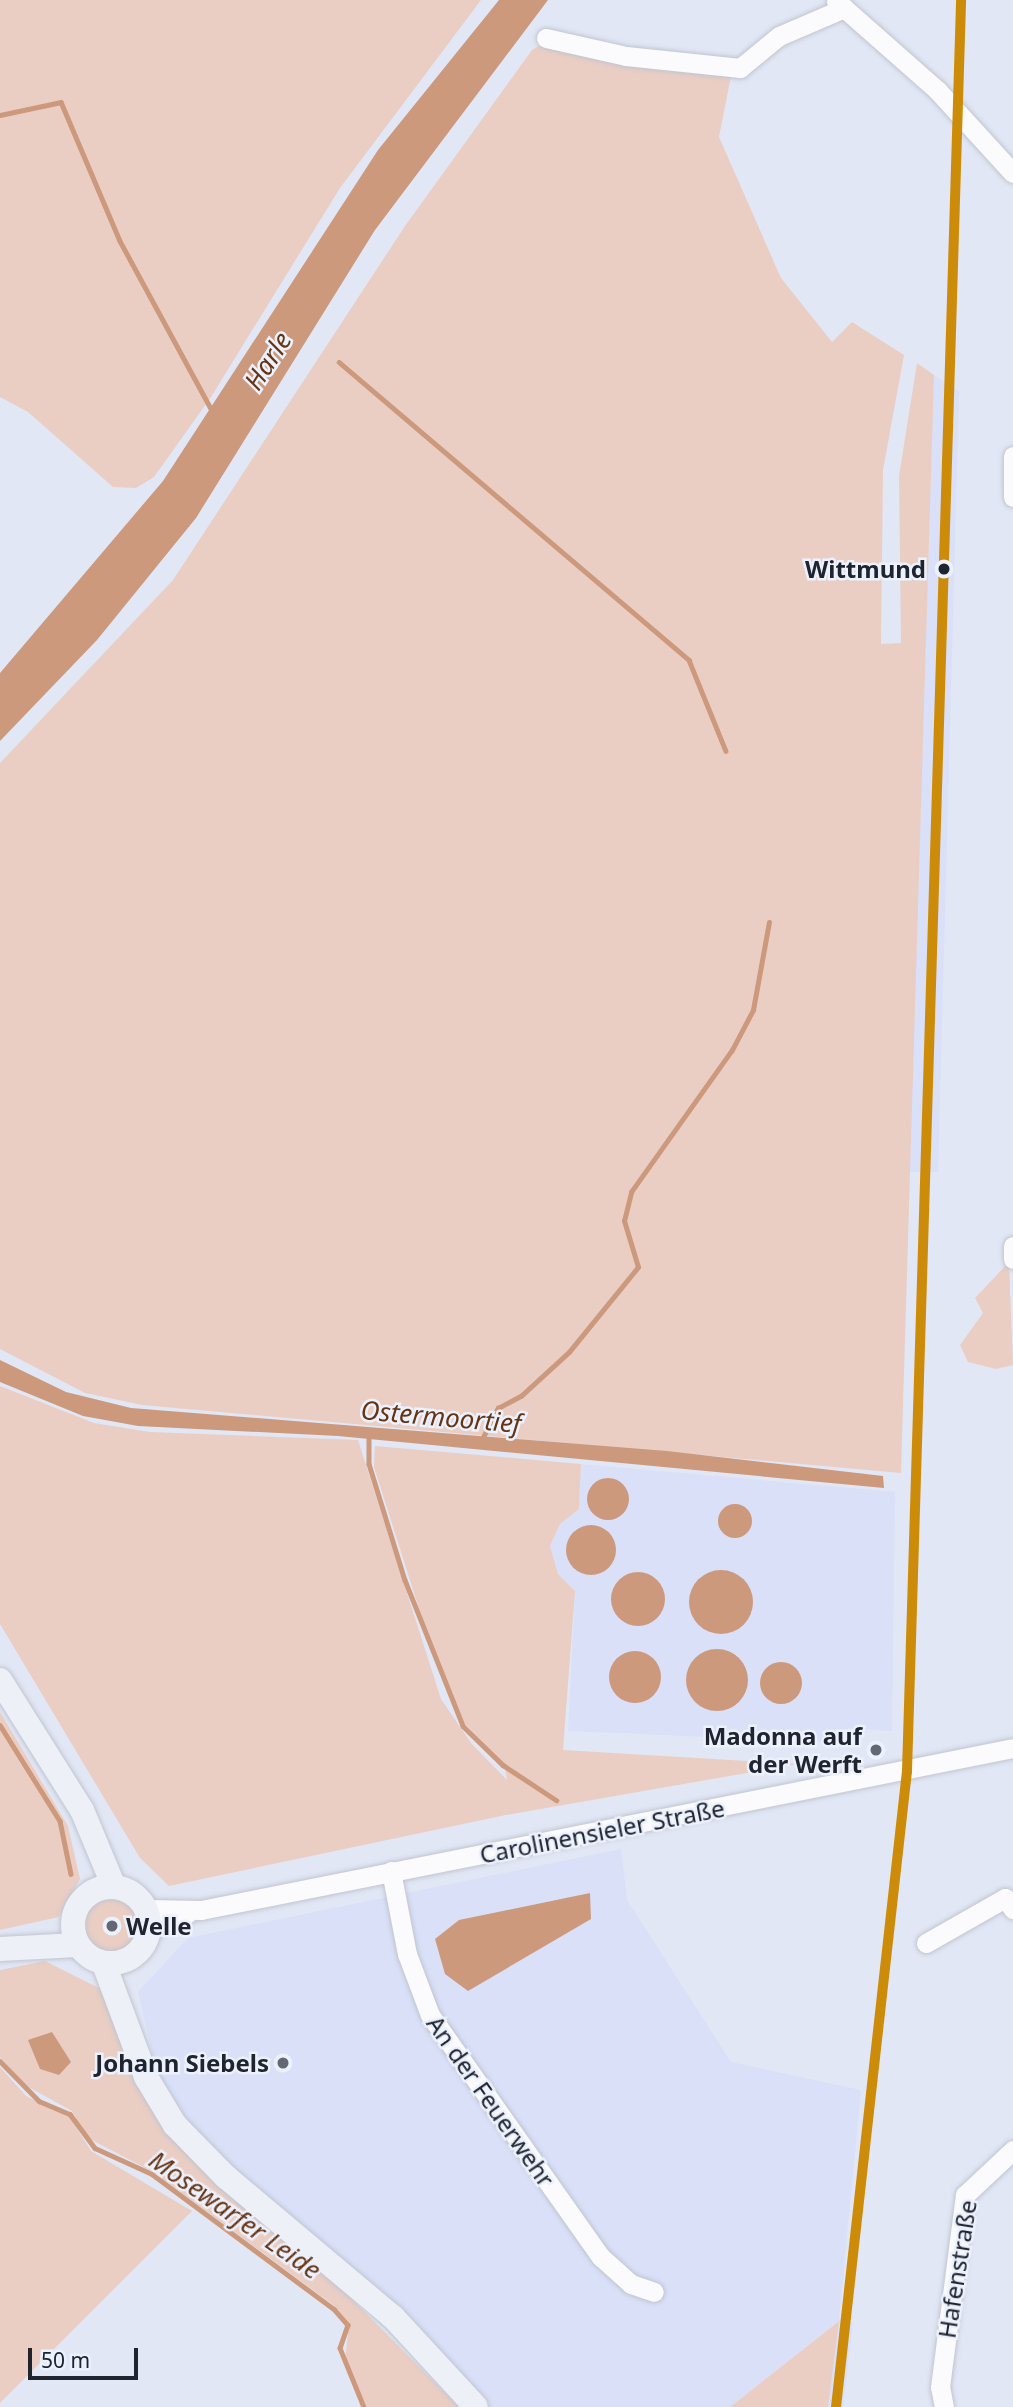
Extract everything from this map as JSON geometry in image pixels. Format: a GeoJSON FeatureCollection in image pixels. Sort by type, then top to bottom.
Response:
{"type":"FeatureCollection","features":[{"type":"Feature","properties":{"kind":"main road"},"geometry":{"type":"LineString","coordinates":[[0,1680],[91,1833],[105,1889]]}},
{"type":"Feature","properties":{"kind":"main road"},"geometry":{"type":"LineString","coordinates":[[128,2021],[131,1959],[148,1920],[133,1894],[105,1889],[80,1903],[76,1933],[104,1964],[128,2021],[146,2077],[191,2142],[393,2317],[476,2407]]}},
{"type":"Feature","properties":{"kind":"main road"},"geometry":{"type":"LineString","coordinates":[[0,1949],[76,1933]]}},
{"type":"Feature","properties":{"kind":"main road"},"geometry":{"type":"LineString","coordinates":[[104,1964],[131,1959]]}},
{"type":"Feature","properties":{"kind":"street"},"geometry":{"type":"LineString","coordinates":[[546,38],[626,56],[740,68],[779,36],[839,4],[957,111],[1013,173]]}},
{"type":"Feature","properties":{"kind":"street"},"geometry":{"type":"LineString","coordinates":[[1013,456],[1013,497]]}},
{"type":"Feature","properties":{"kind":"street"},"geometry":{"type":"LineString","coordinates":[[1013,1246],[1013,1259]]}},
{"type":"Feature","properties":{"kind":"street","name":"Carolinensieler Straße"},"geometry":{"type":"LineString","coordinates":[[148,1920],[1013,1748]]}},
{"type":"Feature","properties":{"kind":"street","name":"An der Feuerwehr"},"geometry":{"type":"LineString","coordinates":[[391,1871],[407,1954],[430,2015],[601,2257],[631,2284],[654,2292]]}},
{"type":"Feature","properties":{"kind":"street"},"geometry":{"type":"LineString","coordinates":[[926,1943],[1010,1900]]}},
{"type":"Feature","properties":{"kind":"street","name":"Hafenstraße"},"geometry":{"type":"LineString","coordinates":[[944,2407],[940,2387],[965,2195],[1013,2150]]}},
{"type":"Feature","properties":{"kind":"shaded area"},"geometry":{"type":"Polygon","coordinates":[[[0,0],[481,0],[340,188],[211,397],[154,477],[136,488],[113,487],[28,412],[0,397],[0,0]]]}},
{"type":"Feature","properties":{"kind":"shaded area"},"geometry":{"type":"Polygon","coordinates":[[[544,43],[731,76],[719,137],[781,278],[832,342],[852,322],[904,355],[883,470],[881,644],[901,643],[899,476],[917,363],[934,375],[901,1473],[142,1405],[85,1393],[0,1349],[0,763],[173,580],[405,226],[532,50],[544,43]]]}},
{"type":"Feature","properties":{"kind":"shaded area"},"geometry":{"type":"Polygon","coordinates":[[[934,375],[959,391],[938,1172],[909,1172],[934,375]]]}},
{"type":"Feature","properties":{"kind":"shaded area"},"geometry":{"type":"Polygon","coordinates":[[[1009,1262],[1013,1365],[996,1369],[968,1362],[960,1345],[983,1313],[975,1298],[1009,1262]]]}},
{"type":"Feature","properties":{"kind":"shaded area"},"geometry":{"type":"Polygon","coordinates":[[[0,1386],[94,1423],[150,1432],[358,1440],[441,1699],[471,1743],[507,1780],[504,1764],[465,1724],[434,1656],[374,1467],[375,1446],[581,1464],[579,1509],[560,1524],[550,1546],[558,1574],[575,1591],[563,1750],[798,1764],[506,1815],[169,1886],[140,1858],[0,1624],[0,1386]]]}},
{"type":"Feature","properties":{"kind":"shaded area"},"geometry":{"type":"Polygon","coordinates":[[[581,1464],[895,1492],[892,1731],[849,1728],[829,1742],[568,1731],[575,1591],[558,1574],[550,1546],[560,1524],[579,1509],[581,1464]]]}},
{"type":"Feature","properties":{"kind":"shaded area"},"geometry":{"type":"Polygon","coordinates":[[[0,1712],[68,1826],[80,1879],[59,1917],[0,1930],[0,1712]]]}},
{"type":"Feature","properties":{"kind":"shaded area"},"geometry":{"type":"Polygon","coordinates":[[[621,1849],[627,1900],[731,2062],[861,2090],[839,2320],[853,2322],[843,2407],[828,2407],[838,2321],[730,2407],[484,2407],[206,2147],[158,2078],[138,1992],[188,1938],[621,1849]]]}},
{"type":"Feature","properties":{"kind":"shaded area"},"geometry":{"type":"Polygon","coordinates":[[[104,1898],[116,1898],[130,1906],[138,1920],[136,1937],[130,1946],[116,1954],[104,1954],[87,1942],[82,1932],[82,1920],[94,1903],[104,1898]]]}},
{"type":"Feature","properties":{"kind":"shaded area"},"geometry":{"type":"Polygon","coordinates":[[[45,1961],[111,1994],[139,2085],[459,2407],[366,2407],[345,2361],[349,2324],[336,2307],[153,2172],[86,2137],[72,2111],[23,2084],[0,2057],[0,1970],[45,1961]]]}},
{"type":"Feature","properties":{"kind":"shaded area"},"geometry":{"type":"Polygon","coordinates":[[[0,2067],[26,2096],[70,2117],[91,2151],[192,2211],[0,2403],[0,2067]]]}},
{"type":"Feature","properties":{"kind":"shaded area"},"geometry":{"type":"Polygon","coordinates":[[[839,2321],[828,2407],[730,2407],[839,2321]]]}},
{"type":"Feature","properties":{"kind":"water","name":"Harle"},"geometry":{"type":"Polygon","coordinates":[[[499,0],[548,0],[375,230],[196,518],[97,640],[0,741],[0,673],[163,481],[378,150],[499,0]]]}},
{"type":"Feature","properties":{"kind":"water"},"geometry":{"type":"Polygon","coordinates":[[[0,1360],[66,1392],[131,1408],[667,1451],[883,1476],[884,1488],[338,1436],[138,1426],[83,1416],[0,1382],[0,1360]]]}},
{"type":"Feature","properties":{"kind":"water"},"geometry":{"type":"Polygon","coordinates":[[[608,1478],[623,1484],[629,1499],[623,1514],[608,1520],[593,1514],[587,1499],[593,1484],[608,1478]]]}},
{"type":"Feature","properties":{"kind":"water"},"geometry":{"type":"Polygon","coordinates":[[[735,1504],[747,1509],[752,1521],[747,1533],[735,1538],[723,1533],[718,1521],[723,1509],[735,1504]]]}},
{"type":"Feature","properties":{"kind":"water"},"geometry":{"type":"Polygon","coordinates":[[[581,1526],[601,1526],[615,1540],[615,1560],[601,1574],[581,1574],[567,1560],[567,1540],[581,1526]]]}},
{"type":"Feature","properties":{"kind":"water"},"geometry":{"type":"Polygon","coordinates":[[[721,1570],[744,1579],[753,1602],[744,1625],[721,1634],[698,1625],[689,1602],[698,1579],[721,1570]]]}},
{"type":"Feature","properties":{"kind":"water"},"geometry":{"type":"Polygon","coordinates":[[[638,1572],[657,1580],[665,1599],[657,1618],[638,1626],[619,1618],[611,1599],[619,1580],[638,1572]]]}},
{"type":"Feature","properties":{"kind":"water"},"geometry":{"type":"Polygon","coordinates":[[[717,1649],[739,1658],[748,1680],[739,1702],[717,1711],[695,1702],[686,1680],[695,1658],[717,1649]]]}},
{"type":"Feature","properties":{"kind":"water"},"geometry":{"type":"Polygon","coordinates":[[[635,1651],[645,1653],[653,1659],[659,1667],[659,1687],[653,1695],[645,1701],[635,1703],[625,1701],[617,1695],[611,1687],[609,1677],[611,1667],[617,1659],[625,1653],[635,1651]]]}},
{"type":"Feature","properties":{"kind":"water"},"geometry":{"type":"Polygon","coordinates":[[[781,1662],[796,1668],[802,1683],[796,1698],[781,1704],[766,1698],[760,1683],[766,1668],[781,1662]]]}},
{"type":"Feature","properties":{"kind":"water"},"geometry":{"type":"Polygon","coordinates":[[[590,1893],[591,1919],[468,1991],[445,1974],[435,1939],[459,1920],[590,1893]]]}},
{"type":"Feature","properties":{"kind":"water"},"geometry":{"type":"Polygon","coordinates":[[[52,2032],[71,2062],[59,2075],[40,2069],[28,2040],[52,2032]]]}},
{"type":"Feature","properties":{"kind":"waterway"},"geometry":{"type":"LineString","coordinates":[[0,115],[61,102],[120,241],[214,414]]}},
{"type":"Feature","properties":{"kind":"waterway"},"geometry":{"type":"LineString","coordinates":[[339,362],[689,660],[726,751]]}},
{"type":"Feature","properties":{"kind":"waterway","name":"Ostermoortief"},"geometry":{"type":"LineString","coordinates":[[481,1441],[498,1408],[521,1396],[569,1352],[638,1267],[624,1221],[631,1192],[732,1050],[753,1010],[769,922]]}},
{"type":"Feature","properties":{"kind":"waterway","name":"Ostermoortief"},"geometry":{"type":"LineString","coordinates":[[369,1436],[369,1464],[405,1580],[463,1726],[503,1765],[556,1800]]}},
{"type":"Feature","properties":{"kind":"waterway"},"geometry":{"type":"LineString","coordinates":[[0,1725],[60,1821],[71,1874]]}},
{"type":"Feature","properties":{"kind":"waterway","name":"Mosewarfer Leide"},"geometry":{"type":"LineString","coordinates":[[0,2061],[39,2101],[70,2114],[95,2148],[152,2174],[334,2309],[348,2325],[340,2348],[364,2407]]}},
{"type":"Feature","properties":{"kind":"transit line"},"geometry":{"type":"LineString","coordinates":[[836,2407],[907,1771],[961,0]]}},
{"type":"Feature","properties":{"kind":"place","name":"Wittmund"},"geometry":{"type":"Point","coordinates":[944,569]}},
{"type":"Feature","properties":{"kind":"place","name":"Madonna auf der Werft"},"geometry":{"type":"Point","coordinates":[876,1750]}},
{"type":"Feature","properties":{"kind":"place","name":"Welle"},"geometry":{"type":"Point","coordinates":[112,1926]}},
{"type":"Feature","properties":{"kind":"place","name":"Johann Siebels"},"geometry":{"type":"Point","coordinates":[283,2063]}}]}
